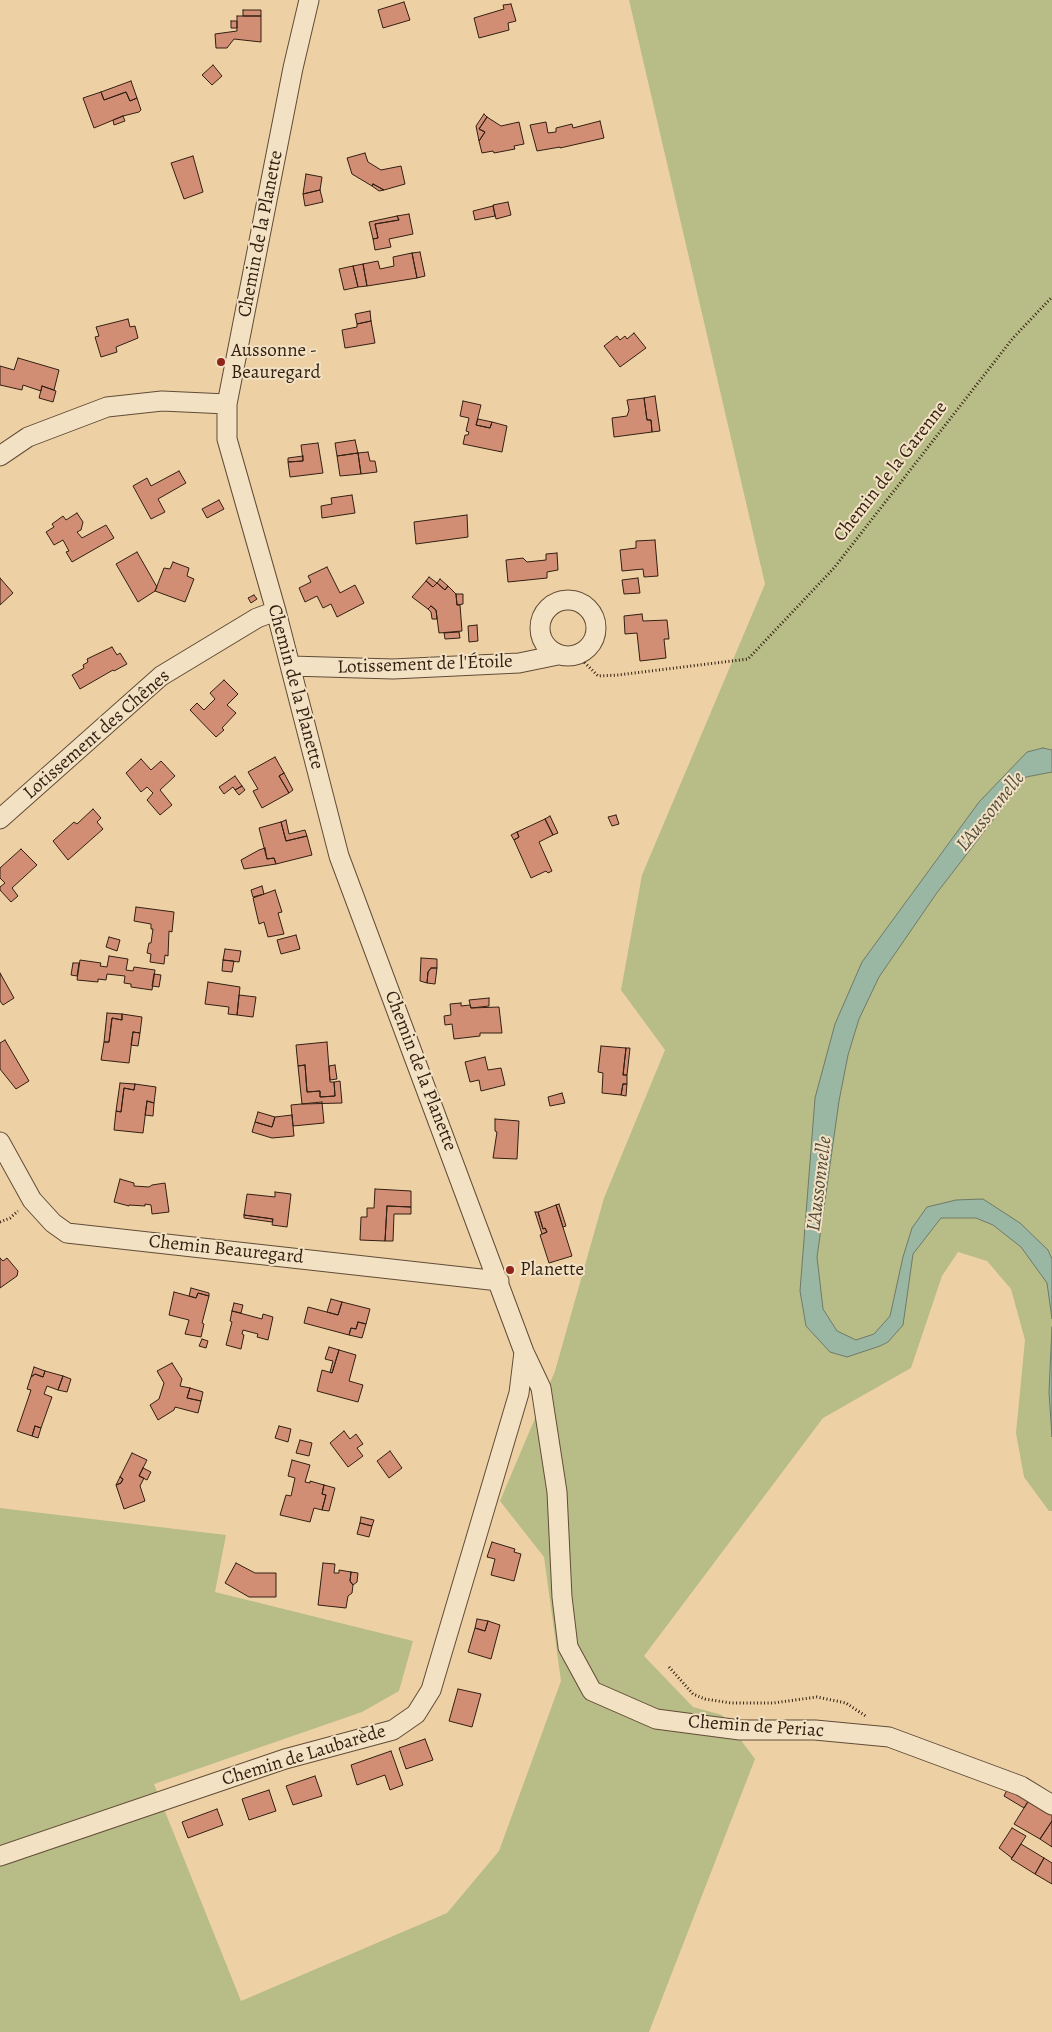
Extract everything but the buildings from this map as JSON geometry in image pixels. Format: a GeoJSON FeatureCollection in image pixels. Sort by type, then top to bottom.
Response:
{"type":"FeatureCollection","features":[{"type":"Feature","properties":{"kind":"street","name":"Chemin de la Planette"},"geometry":{"type":"LineString","coordinates":[[309,0],[293,68],[226,404],[227,439],[276,610],[339,856],[524,1352]]}},
{"type":"Feature","properties":{"kind":"street"},"geometry":{"type":"LineString","coordinates":[[0,456],[28,437],[107,407],[162,401],[226,404]]}},
{"type":"Feature","properties":{"kind":"street"},"geometry":{"type":"LineString","coordinates":[[558,655],[548,648],[541,636],[540,627],[543,614],[550,606],[562,600],[572,599],[586,605],[595,616],[597,628],[592,645],[577,655]]}},
{"type":"Feature","properties":{"kind":"street","name":"Lotissement des Chênes"},"geometry":{"type":"LineString","coordinates":[[0,819],[161,676],[257,618],[276,610]]}},
{"type":"Feature","properties":{"kind":"street","name":"Lotissement de l'Étoile"},"geometry":{"type":"LineString","coordinates":[[291,666],[393,669],[519,663],[558,655],[568,657],[577,655]]}},
{"type":"Feature","properties":{"kind":"street","name":"Chemin Beauregard"},"geometry":{"type":"LineString","coordinates":[[0,1142],[32,1200],[53,1223],[67,1233],[499,1281]]}},
{"type":"Feature","properties":{"kind":"street","name":"Chemin de Periac"},"geometry":{"type":"LineString","coordinates":[[524,1352],[541,1388],[557,1492],[562,1597],[568,1647],[592,1691],[656,1719],[740,1730],[815,1730],[889,1737],[1021,1786],[1052,1805]]}},
{"type":"Feature","properties":{"kind":"street","name":"Chemin de Laubarède"},"geometry":{"type":"LineString","coordinates":[[0,1856],[285,1759],[393,1730],[416,1714],[431,1690],[437,1671],[519,1393],[524,1352]]}},
{"type":"Feature","properties":{"kind":"path","name":"Chemin de la Garenne"},"geometry":{"type":"LineString","coordinates":[[577,655],[598,676],[748,659],[834,568],[1013,338],[1052,297]]}},
{"type":"Feature","properties":{"kind":"path"},"geometry":{"type":"LineString","coordinates":[[669,1667],[693,1694],[705,1700],[731,1703],[773,1703],[817,1697],[846,1703],[867,1716],[889,1737]]}},
{"type":"Feature","properties":{"kind":"green space"},"geometry":{"type":"Polygon","coordinates":[[[629,0],[1052,0],[1052,1511],[1049,1511],[1024,1477],[1016,1433],[1025,1340],[1011,1289],[987,1261],[958,1252],[942,1276],[911,1368],[823,1418],[644,1656],[693,1707],[722,1715],[755,1759],[649,2032],[0,2032],[0,1508],[226,1535],[215,1592],[413,1641],[399,1691],[362,1712],[154,1784],[241,2001],[447,1913],[499,1851],[561,1681],[544,1557],[500,1501],[555,1371],[604,1198],[665,1050],[621,990],[642,875],[765,584],[629,0]]]}},
{"type":"Feature","properties":{"kind":"water","name":"L'Aussonnelle"},"geometry":{"type":"Polygon","coordinates":[[[1043,748],[1052,750],[1052,772],[1026,777],[936,894],[879,977],[859,1019],[848,1055],[839,1101],[817,1257],[823,1309],[837,1331],[856,1340],[874,1334],[890,1316],[903,1257],[912,1228],[927,1207],[956,1200],[983,1199],[1020,1223],[1048,1250],[1052,1259],[1052,1319],[1047,1283],[1021,1247],[993,1225],[976,1218],[941,1218],[913,1254],[903,1325],[888,1342],[880,1346],[847,1357],[830,1352],[806,1326],[800,1291],[815,1098],[835,1024],[862,962],[979,802],[1027,752],[1043,748]]]}},
{"type":"Feature","properties":{"kind":"water"},"geometry":{"type":"Polygon","coordinates":[[[1052,1327],[1052,1437],[1049,1392],[1052,1327]]]}},
{"type":"Feature","properties":{"kind":"place","name":"Aussonne - Beauregard"},"geometry":{"type":"Point","coordinates":[221,362]}},
{"type":"Feature","properties":{"kind":"place","name":"Planette"},"geometry":{"type":"Point","coordinates":[510,1270]}}]}
